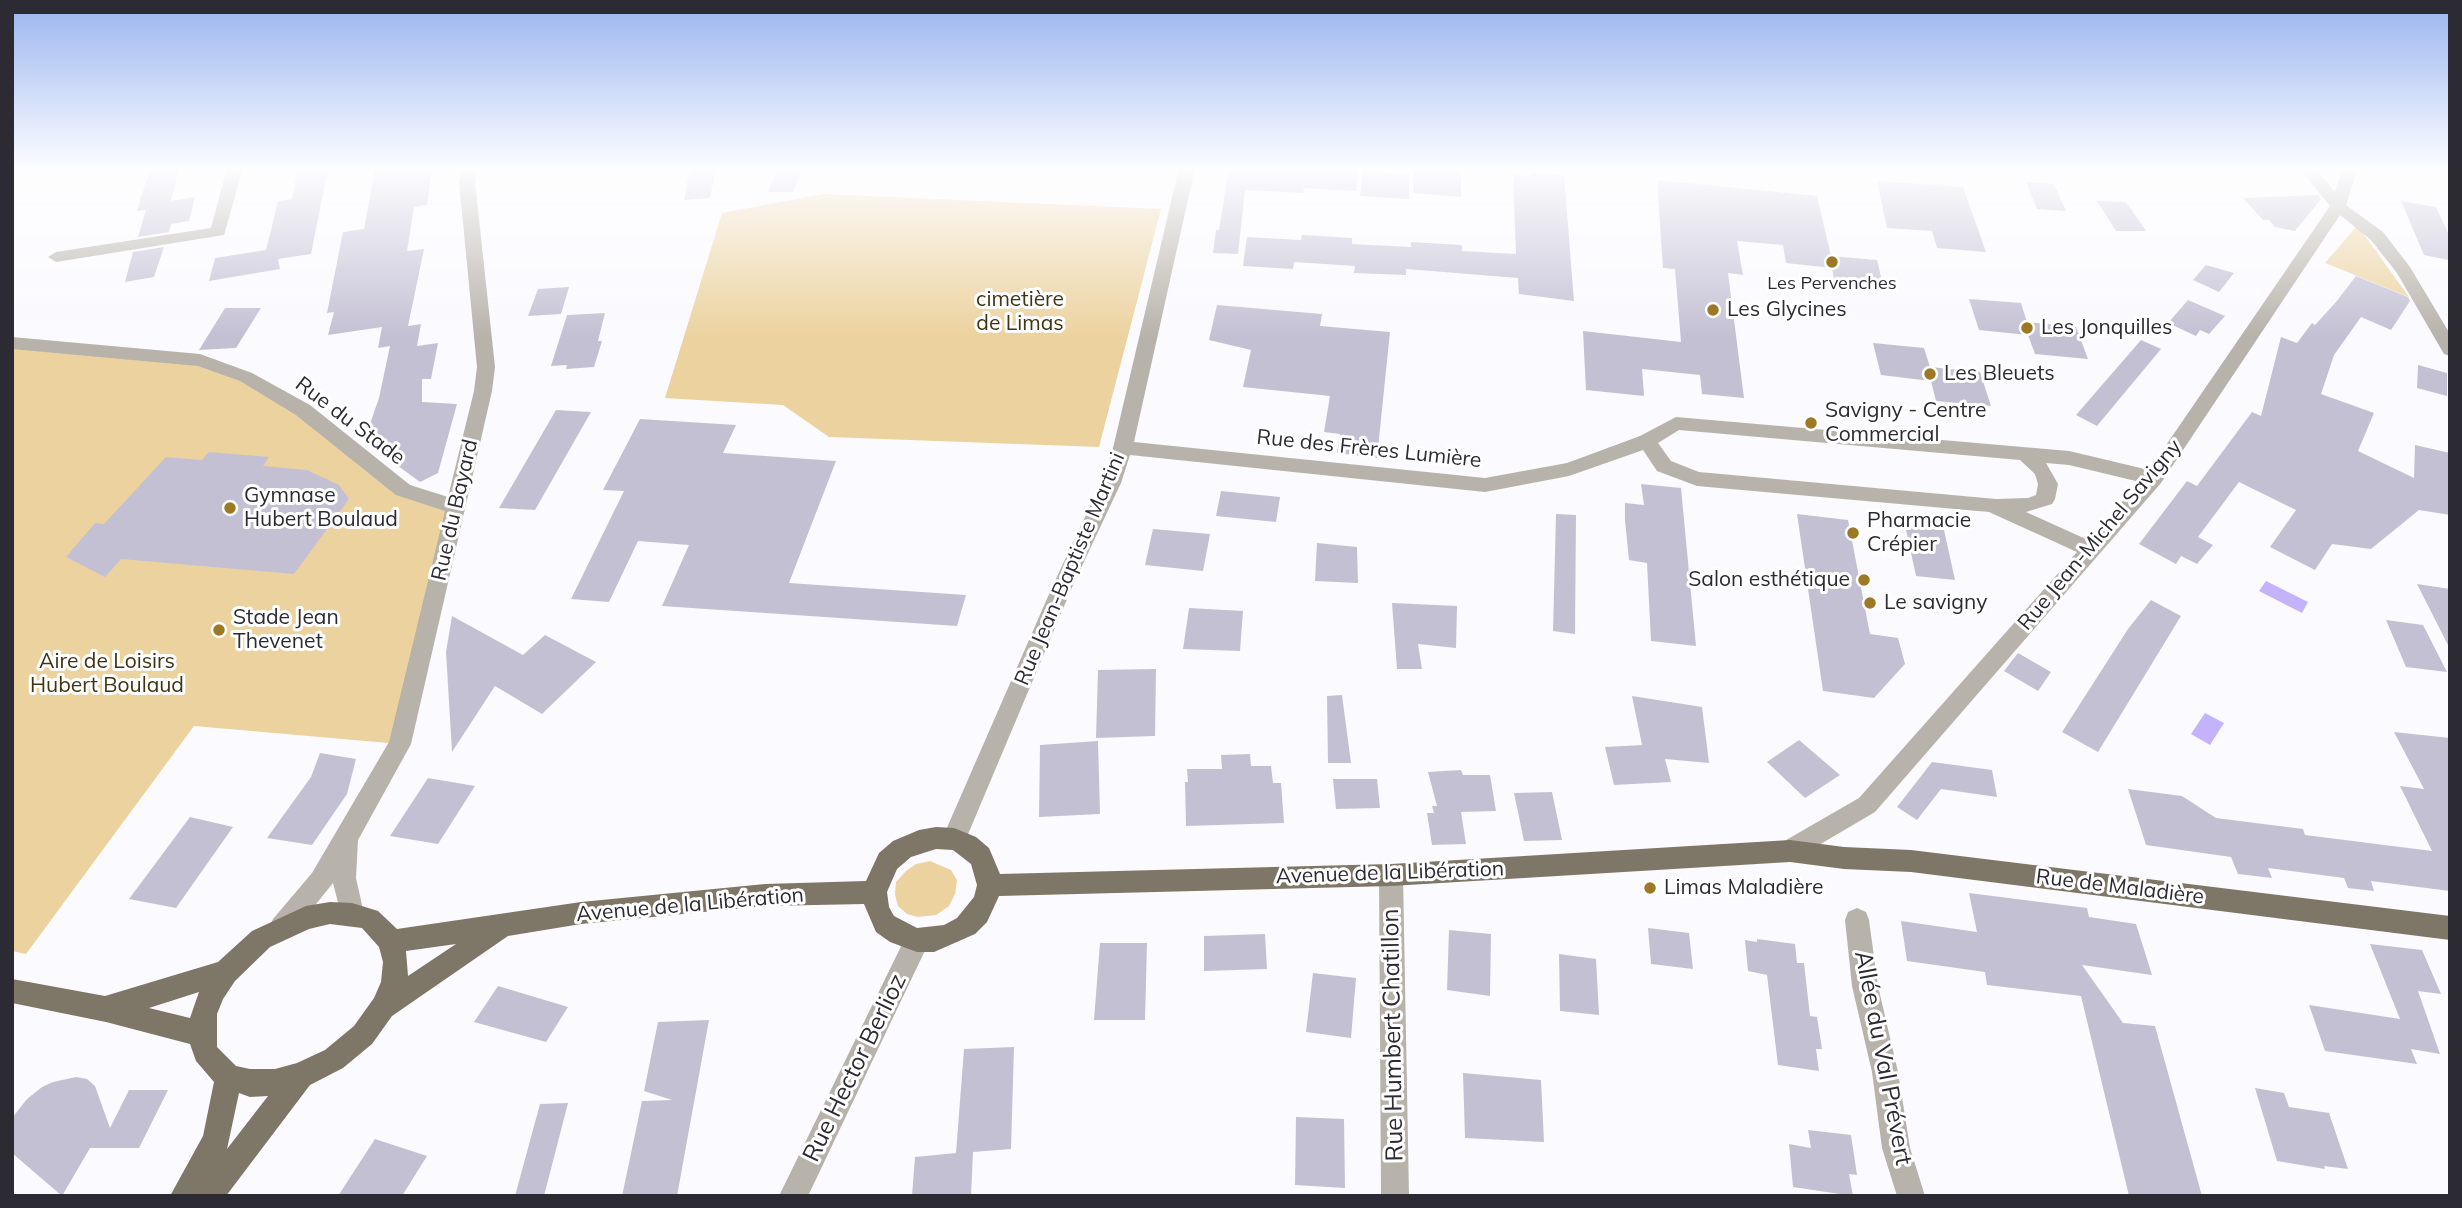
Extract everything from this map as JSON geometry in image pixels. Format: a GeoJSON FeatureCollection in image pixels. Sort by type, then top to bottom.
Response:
{"type":"FeatureCollection","features":[{"type":"Feature","properties":{"kind":"main road"},"geometry":{"type":"LineString","coordinates":[[928,839],[954,839],[968,845],[980,856],[987,869],[989,885],[986,900],[978,914],[966,926],[934,940],[917,940],[899,934],[885,924],[877,909],[875,892],[884,869],[902,849],[928,839]]}},
{"type":"Feature","properties":{"kind":"main road","name":"Avenue de la Libération"},"geometry":{"type":"LineString","coordinates":[[989,885],[1391,875],[1790,851]]}},
{"type":"Feature","properties":{"kind":"main road","name":"Rue de Maladière"},"geometry":{"type":"LineString","coordinates":[[1790,851],[1844,858],[1912,861],[2450,928]]}},
{"type":"Feature","properties":{"kind":"main road","name":"Avenue de la Libération"},"geometry":{"type":"LineString","coordinates":[[391,942],[580,914],[765,895],[875,892]]}},
{"type":"Feature","properties":{"kind":"main road"},"geometry":{"type":"LineString","coordinates":[[330,913],[352,914],[369,919],[382,929],[391,942],[396,962],[394,983],[383,1007],[363,1035],[334,1059],[300,1076],[275,1082],[250,1083],[229,1077],[215,1066],[205,1052],[202,1034],[204,1014],[212,992],[226,972],[243,954],[282,927],[330,913]]}},
{"type":"Feature","properties":{"kind":"main road"},"geometry":{"type":"LineString","coordinates":[[383,1007],[505,926]]}},
{"type":"Feature","properties":{"kind":"main road"},"geometry":{"type":"LineString","coordinates":[[106,1009],[226,972]]}},
{"type":"Feature","properties":{"kind":"main road"},"geometry":{"type":"LineString","coordinates":[[12,991],[106,1009],[202,1034]]}},
{"type":"Feature","properties":{"kind":"main road"},"geometry":{"type":"LineString","coordinates":[[208,1196],[300,1076]]}},
{"type":"Feature","properties":{"kind":"main road"},"geometry":{"type":"LineString","coordinates":[[184,1196],[216,1141],[229,1077]]}},
{"type":"Feature","properties":{"kind":"street"},"geometry":{"type":"LineString","coordinates":[[56,257],[218,232],[220,224]]}},
{"type":"Feature","properties":{"kind":"street","name":"Rue du Bayard"},"geometry":{"type":"LineString","coordinates":[[282,927],[321,881],[400,744],[483,391],[486,367],[471,224]]}},
{"type":"Feature","properties":{"kind":"street","name":"Rue Jean-Baptiste Martini"},"geometry":{"type":"LineString","coordinates":[[954,839],[1063,585],[1111,483],[1124,447],[1174,224]]}},
{"type":"Feature","properties":{"kind":"street","name":"Rue Jean-Michel Savigny"},"geometry":{"type":"LineString","coordinates":[[1790,851],[1867,805],[2154,478],[2326,224]]}},
{"type":"Feature","properties":{"kind":"street"},"geometry":{"type":"LineString","coordinates":[[2362,224],[2377,236],[2404,271],[2450,350]]}},
{"type":"Feature","properties":{"kind":"street","name":"Rue du Stade"},"geometry":{"type":"LineString","coordinates":[[12,342],[200,360],[223,368],[246,377],[303,410],[403,490],[455,507]]}},
{"type":"Feature","properties":{"kind":"street","name":"Rue des Frères Lumière"},"geometry":{"type":"LineString","coordinates":[[1124,447],[1485,485],[1569,470],[1647,442],[1676,423],[2069,458],[2154,478]]}},
{"type":"Feature","properties":{"kind":"street"},"geometry":{"type":"LineString","coordinates":[[1647,442],[1664,466],[1697,479],[1992,505],[2029,505],[2045,499],[2048,484],[2043,471],[2025,454]]}},
{"type":"Feature","properties":{"kind":"street"},"geometry":{"type":"LineString","coordinates":[[1992,505],[2091,550]]}},
{"type":"Feature","properties":{"kind":"street","name":"Rue du Bayard"},"geometry":{"type":"LineString","coordinates":[[348,837],[344,878],[352,914]]}},
{"type":"Feature","properties":{"kind":"street","name":"Rue Humbert Chatillon"},"geometry":{"type":"LineString","coordinates":[[1391,875],[1395,1196]]}},
{"type":"Feature","properties":{"kind":"street","name":"Allée du Val Prévert"},"geometry":{"type":"LineString","coordinates":[[1857,920],[1866,986],[1885,1072],[1896,1148],[1911,1196]]}},
{"type":"Feature","properties":{"kind":"street","name":"Rue Hector Berlioz"},"geometry":{"type":"LineString","coordinates":[[793,1196],[917,940]]}},
{"type":"Feature","properties":{"kind":"green space","name":"cimetière de Limas"},"geometry":{"type":"Polygon","coordinates":[[[718,224],[1157,224],[1099,447],[829,437],[783,405],[665,398],[718,224]]]}},
{"type":"Feature","properties":{"kind":"green space"},"geometry":{"type":"Polygon","coordinates":[[[2356,227],[2360,229],[2409,297],[2325,263],[2356,227]]]}},
{"type":"Feature","properties":{"kind":"green space","name":"Stade Jean Thevenet"},"geometry":{"type":"Polygon","coordinates":[[[12,343],[146,354],[246,377],[403,490],[455,507],[400,744],[194,726],[26,954],[12,951],[12,343]]]}},
{"type":"Feature","properties":{"kind":"green space"},"geometry":{"type":"Polygon","coordinates":[[[930,861],[951,870],[957,880],[955,894],[949,906],[936,915],[918,917],[907,914],[898,906],[896,882],[916,864],[930,861]]]}},
{"type":"Feature","properties":{"kind":"shaded area"},"geometry":{"type":"Polygon","coordinates":[[[2266,581],[2308,602],[2302,613],[2259,591],[2266,581]]]}},
{"type":"Feature","properties":{"kind":"shaded area"},"geometry":{"type":"Polygon","coordinates":[[[2205,713],[2224,723],[2210,745],[2191,734],[2205,713]]]}},
{"type":"Feature","properties":{"kind":"building"},"geometry":{"type":"Polygon","coordinates":[[[142,224],[171,224],[169,232],[138,237],[142,224]]]}},
{"type":"Feature","properties":{"kind":"building"},"geometry":{"type":"Polygon","coordinates":[[[272,224],[317,224],[311,254],[278,259],[280,269],[209,281],[215,258],[266,250],[272,224]]]}},
{"type":"Feature","properties":{"kind":"building"},"geometry":{"type":"Polygon","coordinates":[[[365,224],[411,224],[407,251],[424,249],[408,326],[421,324],[417,346],[438,343],[431,379],[422,379],[422,402],[457,404],[438,473],[420,482],[364,441],[379,398],[390,346],[378,348],[382,327],[328,335],[334,312],[327,313],[343,232],[364,229],[365,224]]]}},
{"type":"Feature","properties":{"kind":"building"},"geometry":{"type":"Polygon","coordinates":[[[1220,224],[1241,224],[1238,254],[1213,253],[1216,230],[1219,230],[1220,224]]]}},
{"type":"Feature","properties":{"kind":"building"},"geometry":{"type":"Polygon","coordinates":[[[1515,224],[1568,224],[1574,301],[1519,294],[1518,278],[1406,269],[1406,275],[1354,273],[1355,266],[1294,262],[1293,269],[1243,266],[1247,237],[1301,240],[1302,235],[1352,238],[1352,244],[1411,247],[1411,242],[1462,245],[1462,251],[1516,254],[1515,224]]]}},
{"type":"Feature","properties":{"kind":"building"},"geometry":{"type":"Polygon","coordinates":[[[1660,224],[1824,224],[1831,256],[1877,260],[1884,289],[1835,285],[1832,268],[1786,263],[1783,245],[1737,241],[1743,275],[1728,273],[1744,398],[1702,394],[1700,375],[1642,369],[1644,396],[1586,390],[1583,331],[1681,342],[1675,269],[1663,268],[1660,224]]]}},
{"type":"Feature","properties":{"kind":"building"},"geometry":{"type":"Polygon","coordinates":[[[1886,224],[1976,224],[1986,252],[1937,248],[1932,231],[1887,228],[1886,224]]]}},
{"type":"Feature","properties":{"kind":"building"},"geometry":{"type":"Polygon","coordinates":[[[2112,224],[2141,224],[2146,231],[2116,231],[2112,224]]]}},
{"type":"Feature","properties":{"kind":"building"},"geometry":{"type":"Polygon","coordinates":[[[2273,224],[2300,224],[2295,231],[2273,224]]]}},
{"type":"Feature","properties":{"kind":"building"},"geometry":{"type":"Polygon","coordinates":[[[2411,224],[2444,224],[2450,237],[2449,260],[2424,255],[2411,224]]]}},
{"type":"Feature","properties":{"kind":"building"},"geometry":{"type":"Polygon","coordinates":[[[164,247],[154,277],[125,282],[133,252],[164,247]]]}},
{"type":"Feature","properties":{"kind":"building"},"geometry":{"type":"Polygon","coordinates":[[[2206,265],[2234,273],[2219,292],[2193,280],[2206,265]]]}},
{"type":"Feature","properties":{"kind":"building"},"geometry":{"type":"Polygon","coordinates":[[[2356,276],[2408,297],[2410,301],[2391,330],[2361,317],[2334,355],[2321,394],[2374,413],[2358,451],[2414,478],[2415,445],[2450,453],[2450,515],[2419,510],[2371,549],[2332,544],[2315,570],[2270,547],[2296,510],[2239,482],[2198,537],[2213,545],[2197,564],[2181,556],[2176,564],[2139,544],[2187,481],[2197,486],[2252,412],[2261,416],[2281,337],[2297,343],[2312,323],[2315,325],[2336,302],[2356,276]]]}},
{"type":"Feature","properties":{"kind":"building"},"geometry":{"type":"Polygon","coordinates":[[[569,287],[561,314],[528,316],[538,289],[569,287]]]}},
{"type":"Feature","properties":{"kind":"building","name":"Les Jonquilles"},"geometry":{"type":"Polygon","coordinates":[[[1969,299],[2021,303],[2027,322],[2076,327],[2088,359],[2035,354],[2028,335],[1979,330],[1969,299]]]}},
{"type":"Feature","properties":{"kind":"building"},"geometry":{"type":"Polygon","coordinates":[[[2188,300],[2225,316],[2209,334],[2200,330],[2196,336],[2168,323],[2188,300]]]}},
{"type":"Feature","properties":{"kind":"building"},"geometry":{"type":"Polygon","coordinates":[[[1217,305],[1322,314],[1320,326],[1390,332],[1377,458],[1337,453],[1340,434],[1324,432],[1330,396],[1243,387],[1251,350],[1209,340],[1217,305]]]}},
{"type":"Feature","properties":{"kind":"building"},"geometry":{"type":"Polygon","coordinates":[[[225,308],[261,308],[236,348],[199,350],[225,308]]]}},
{"type":"Feature","properties":{"kind":"building"},"geometry":{"type":"Polygon","coordinates":[[[605,313],[598,341],[602,341],[594,367],[566,369],[567,365],[551,366],[567,315],[605,313]]]}},
{"type":"Feature","properties":{"kind":"building"},"geometry":{"type":"Polygon","coordinates":[[[2141,340],[2161,349],[2097,426],[2076,415],[2141,340]]]}},
{"type":"Feature","properties":{"kind":"building","name":"Les Bleuets"},"geometry":{"type":"Polygon","coordinates":[[[1873,343],[1924,348],[1930,367],[1980,372],[1991,406],[1936,401],[1931,381],[1881,375],[1873,343]]]}},
{"type":"Feature","properties":{"kind":"building"},"geometry":{"type":"Polygon","coordinates":[[[2418,365],[2447,373],[2447,396],[2417,388],[2418,365]]]}},
{"type":"Feature","properties":{"kind":"building"},"geometry":{"type":"Polygon","coordinates":[[[556,410],[591,412],[535,510],[499,508],[556,410]]]}},
{"type":"Feature","properties":{"kind":"building"},"geometry":{"type":"Polygon","coordinates":[[[640,419],[736,425],[723,453],[836,461],[789,583],[966,595],[957,626],[662,606],[689,545],[638,541],[609,602],[571,599],[624,491],[603,490],[640,419]]]}},
{"type":"Feature","properties":{"kind":"building","name":"Gymnase Hubert Boulaud"},"geometry":{"type":"Polygon","coordinates":[[[209,452],[269,457],[263,466],[307,470],[339,485],[349,499],[294,574],[121,559],[105,577],[66,557],[95,523],[104,524],[166,457],[202,460],[209,452]]]}},
{"type":"Feature","properties":{"kind":"building"},"geometry":{"type":"Polygon","coordinates":[[[1641,484],[1681,488],[1696,646],[1651,641],[1647,563],[1629,560],[1625,520],[1625,503],[1644,505],[1641,484]]]}},
{"type":"Feature","properties":{"kind":"building"},"geometry":{"type":"Polygon","coordinates":[[[1221,491],[1280,497],[1276,522],[1216,516],[1221,491]]]}},
{"type":"Feature","properties":{"kind":"building"},"geometry":{"type":"Polygon","coordinates":[[[1556,514],[1576,515],[1575,634],[1553,631],[1556,514]]]}},
{"type":"Feature","properties":{"kind":"building"},"geometry":{"type":"Polygon","coordinates":[[[1797,514],[1848,520],[1870,634],[1898,638],[1905,664],[1874,698],[1823,691],[1797,514]]]}},
{"type":"Feature","properties":{"kind":"building"},"geometry":{"type":"Polygon","coordinates":[[[1905,525],[1944,530],[1955,580],[1916,576],[1905,525]]]}},
{"type":"Feature","properties":{"kind":"building"},"geometry":{"type":"Polygon","coordinates":[[[1153,529],[1210,534],[1203,571],[1145,565],[1153,529]]]}},
{"type":"Feature","properties":{"kind":"building"},"geometry":{"type":"Polygon","coordinates":[[[1317,543],[1357,547],[1358,583],[1315,581],[1317,543]]]}},
{"type":"Feature","properties":{"kind":"building"},"geometry":{"type":"Polygon","coordinates":[[[2417,584],[2450,589],[2450,649],[2417,584]]]}},
{"type":"Feature","properties":{"kind":"building"},"geometry":{"type":"Polygon","coordinates":[[[2151,600],[2181,616],[2098,752],[2062,732],[2128,629],[2151,600]]]}},
{"type":"Feature","properties":{"kind":"building"},"geometry":{"type":"Polygon","coordinates":[[[1392,603],[1457,606],[1456,648],[1418,644],[1422,669],[1397,669],[1392,603]]]}},
{"type":"Feature","properties":{"kind":"building"},"geometry":{"type":"Polygon","coordinates":[[[1189,608],[1243,611],[1240,651],[1183,649],[1189,608]]]}},
{"type":"Feature","properties":{"kind":"building"},"geometry":{"type":"Polygon","coordinates":[[[452,616],[523,655],[545,635],[596,662],[542,714],[495,686],[452,752],[446,652],[452,616]]]}},
{"type":"Feature","properties":{"kind":"building"},"geometry":{"type":"Polygon","coordinates":[[[2386,620],[2423,625],[2447,672],[2406,667],[2386,620]]]}},
{"type":"Feature","properties":{"kind":"building"},"geometry":{"type":"Polygon","coordinates":[[[2018,653],[2051,672],[2038,691],[2004,671],[2018,653]]]}},
{"type":"Feature","properties":{"kind":"building"},"geometry":{"type":"Polygon","coordinates":[[[1156,669],[1155,736],[1096,738],[1098,670],[1156,669]]]}},
{"type":"Feature","properties":{"kind":"building"},"geometry":{"type":"Polygon","coordinates":[[[1342,695],[1351,763],[1328,763],[1327,696],[1342,695]]]}},
{"type":"Feature","properties":{"kind":"building"},"geometry":{"type":"Polygon","coordinates":[[[1632,696],[1702,707],[1709,763],[1665,759],[1671,782],[1614,785],[1605,747],[1642,745],[1632,696]]]}},
{"type":"Feature","properties":{"kind":"building"},"geometry":{"type":"Polygon","coordinates":[[[2394,732],[2450,738],[2450,891],[2371,881],[2374,891],[2348,888],[2344,878],[2268,868],[2272,878],[2238,874],[2231,857],[2146,845],[2128,789],[2182,796],[2216,818],[2303,829],[2305,835],[2432,851],[2400,786],[2424,789],[2394,732]]]}},
{"type":"Feature","properties":{"kind":"building"},"geometry":{"type":"Polygon","coordinates":[[[1799,740],[1840,775],[1805,798],[1767,762],[1799,740]]]}},
{"type":"Feature","properties":{"kind":"building"},"geometry":{"type":"Polygon","coordinates":[[[1098,741],[1100,814],[1039,817],[1040,745],[1098,741]]]}},
{"type":"Feature","properties":{"kind":"building"},"geometry":{"type":"Polygon","coordinates":[[[320,753],[356,759],[347,794],[312,845],[267,838],[311,777],[320,753]]]}},
{"type":"Feature","properties":{"kind":"building"},"geometry":{"type":"Polygon","coordinates":[[[1250,754],[1251,766],[1271,766],[1273,783],[1281,783],[1284,823],[1186,826],[1187,769],[1222,769],[1221,755],[1250,754]]]}},
{"type":"Feature","properties":{"kind":"building"},"geometry":{"type":"Polygon","coordinates":[[[1932,762],[1992,770],[1997,797],[1941,789],[1917,820],[1897,807],[1932,762]]]}},
{"type":"Feature","properties":{"kind":"building"},"geometry":{"type":"Polygon","coordinates":[[[1461,770],[1463,775],[1490,775],[1496,811],[1461,812],[1466,844],[1432,845],[1427,813],[1434,813],[1432,806],[1437,806],[1428,772],[1461,770]]]}},
{"type":"Feature","properties":{"kind":"building"},"geometry":{"type":"Polygon","coordinates":[[[428,778],[475,786],[438,844],[390,836],[428,778]]]}},
{"type":"Feature","properties":{"kind":"building"},"geometry":{"type":"Polygon","coordinates":[[[1333,779],[1377,779],[1380,808],[1336,809],[1333,779]]]}},
{"type":"Feature","properties":{"kind":"building"},"geometry":{"type":"Polygon","coordinates":[[[1552,792],[1562,840],[1524,841],[1514,793],[1552,792]]]}},
{"type":"Feature","properties":{"kind":"building"},"geometry":{"type":"Polygon","coordinates":[[[190,817],[233,827],[176,908],[129,899],[190,817]]]}},
{"type":"Feature","properties":{"kind":"building"},"geometry":{"type":"Polygon","coordinates":[[[1969,893],[2087,908],[2089,917],[2136,924],[2152,975],[2082,965],[2123,1023],[2155,1026],[2202,1196],[2129,1196],[2081,996],[1987,985],[1985,972],[1907,961],[1901,921],[1977,932],[1969,893]]]}},
{"type":"Feature","properties":{"kind":"building"},"geometry":{"type":"Polygon","coordinates":[[[1648,928],[1689,933],[1693,969],[1651,964],[1648,928]]]}},
{"type":"Feature","properties":{"kind":"building"},"geometry":{"type":"Polygon","coordinates":[[[1449,930],[1491,934],[1490,996],[1447,990],[1449,930]]]}},
{"type":"Feature","properties":{"kind":"building"},"geometry":{"type":"Polygon","coordinates":[[[1265,934],[1267,969],[1204,971],[1204,936],[1265,934]]]}},
{"type":"Feature","properties":{"kind":"building"},"geometry":{"type":"Polygon","coordinates":[[[1757,939],[1795,944],[1797,963],[1804,963],[1810,1016],[1817,1017],[1822,1049],[1816,1049],[1819,1071],[1778,1065],[1767,975],[1748,971],[1745,940],[1757,942],[1757,939]]]}},
{"type":"Feature","properties":{"kind":"building"},"geometry":{"type":"Polygon","coordinates":[[[1100,943],[1147,943],[1145,1020],[1094,1020],[1100,943]]]}},
{"type":"Feature","properties":{"kind":"building"},"geometry":{"type":"Polygon","coordinates":[[[2370,944],[2422,950],[2441,994],[2418,991],[2440,1054],[2411,1049],[2417,1064],[2325,1051],[2309,1005],[2400,1019],[2370,944]]]}},
{"type":"Feature","properties":{"kind":"building"},"geometry":{"type":"Polygon","coordinates":[[[1559,954],[1596,959],[1599,1015],[1560,1011],[1559,954]]]}},
{"type":"Feature","properties":{"kind":"building"},"geometry":{"type":"Polygon","coordinates":[[[1313,973],[1356,978],[1351,1038],[1306,1032],[1313,973]]]}},
{"type":"Feature","properties":{"kind":"building"},"geometry":{"type":"Polygon","coordinates":[[[498,986],[568,1007],[546,1042],[474,1022],[498,986]]]}},
{"type":"Feature","properties":{"kind":"building"},"geometry":{"type":"Polygon","coordinates":[[[709,1020],[677,1196],[622,1196],[642,1101],[672,1100],[644,1091],[658,1022],[709,1020]]]}},
{"type":"Feature","properties":{"kind":"building"},"geometry":{"type":"Polygon","coordinates":[[[1014,1047],[1011,1149],[973,1152],[971,1196],[912,1196],[915,1157],[956,1153],[964,1049],[1014,1047]]]}},
{"type":"Feature","properties":{"kind":"building"},"geometry":{"type":"Polygon","coordinates":[[[1463,1073],[1541,1080],[1544,1142],[1465,1138],[1463,1073]]]}},
{"type":"Feature","properties":{"kind":"building"},"geometry":{"type":"Polygon","coordinates":[[[76,1077],[87,1079],[95,1086],[110,1128],[129,1090],[168,1090],[139,1148],[90,1148],[62,1196],[12,1153],[12,1118],[27,1099],[42,1087],[76,1077]]]}},
{"type":"Feature","properties":{"kind":"building"},"geometry":{"type":"Polygon","coordinates":[[[2255,1088],[2284,1093],[2289,1107],[2329,1113],[2348,1169],[2324,1166],[2325,1169],[2277,1161],[2255,1088]]]}},
{"type":"Feature","properties":{"kind":"building"},"geometry":{"type":"Polygon","coordinates":[[[568,1103],[544,1196],[515,1196],[540,1104],[568,1103]]]}},
{"type":"Feature","properties":{"kind":"building"},"geometry":{"type":"Polygon","coordinates":[[[1296,1117],[1344,1119],[1345,1188],[1295,1185],[1296,1117]]]}},
{"type":"Feature","properties":{"kind":"building"},"geometry":{"type":"Polygon","coordinates":[[[1808,1130],[1851,1135],[1857,1175],[1849,1174],[1853,1196],[1793,1187],[1789,1144],[1811,1148],[1808,1130]]]}},
{"type":"Feature","properties":{"kind":"building"},"geometry":{"type":"Polygon","coordinates":[[[375,1139],[427,1156],[402,1196],[338,1196],[375,1139]]]}},
{"type":"Feature","properties":{"kind":"place","name":"Les Pervenches"},"geometry":{"type":"Point","coordinates":[1832,262]}},
{"type":"Feature","properties":{"kind":"place","name":"Les Glycines"},"geometry":{"type":"Point","coordinates":[1713,310]}},
{"type":"Feature","properties":{"kind":"place","name":"Les Jonquilles"},"geometry":{"type":"Point","coordinates":[2027,328]}},
{"type":"Feature","properties":{"kind":"place","name":"Les Bleuets"},"geometry":{"type":"Point","coordinates":[1930,374]}},
{"type":"Feature","properties":{"kind":"place","name":"Savigny - Centre Commercial"},"geometry":{"type":"Point","coordinates":[1811,423]}},
{"type":"Feature","properties":{"kind":"place","name":"Gymnase Hubert Boulaud"},"geometry":{"type":"Point","coordinates":[230,508]}},
{"type":"Feature","properties":{"kind":"place","name":"Pharmacie Crépier"},"geometry":{"type":"Point","coordinates":[1853,533]}},
{"type":"Feature","properties":{"kind":"place","name":"Salon esthétique"},"geometry":{"type":"Point","coordinates":[1864,580]}},
{"type":"Feature","properties":{"kind":"place","name":"Le savigny"},"geometry":{"type":"Point","coordinates":[1870,603]}},
{"type":"Feature","properties":{"kind":"place","name":"Stade Jean Thevenet"},"geometry":{"type":"Point","coordinates":[219,630]}},
{"type":"Feature","properties":{"kind":"place","name":"Limas Maladière"},"geometry":{"type":"Point","coordinates":[1650,888]}},
{"type":"Feature","properties":{"kind":"park label","name":"Aire de Loisirs Hubert Boulaud"},"geometry":{"type":"Point","coordinates":[107,674]}}]}
